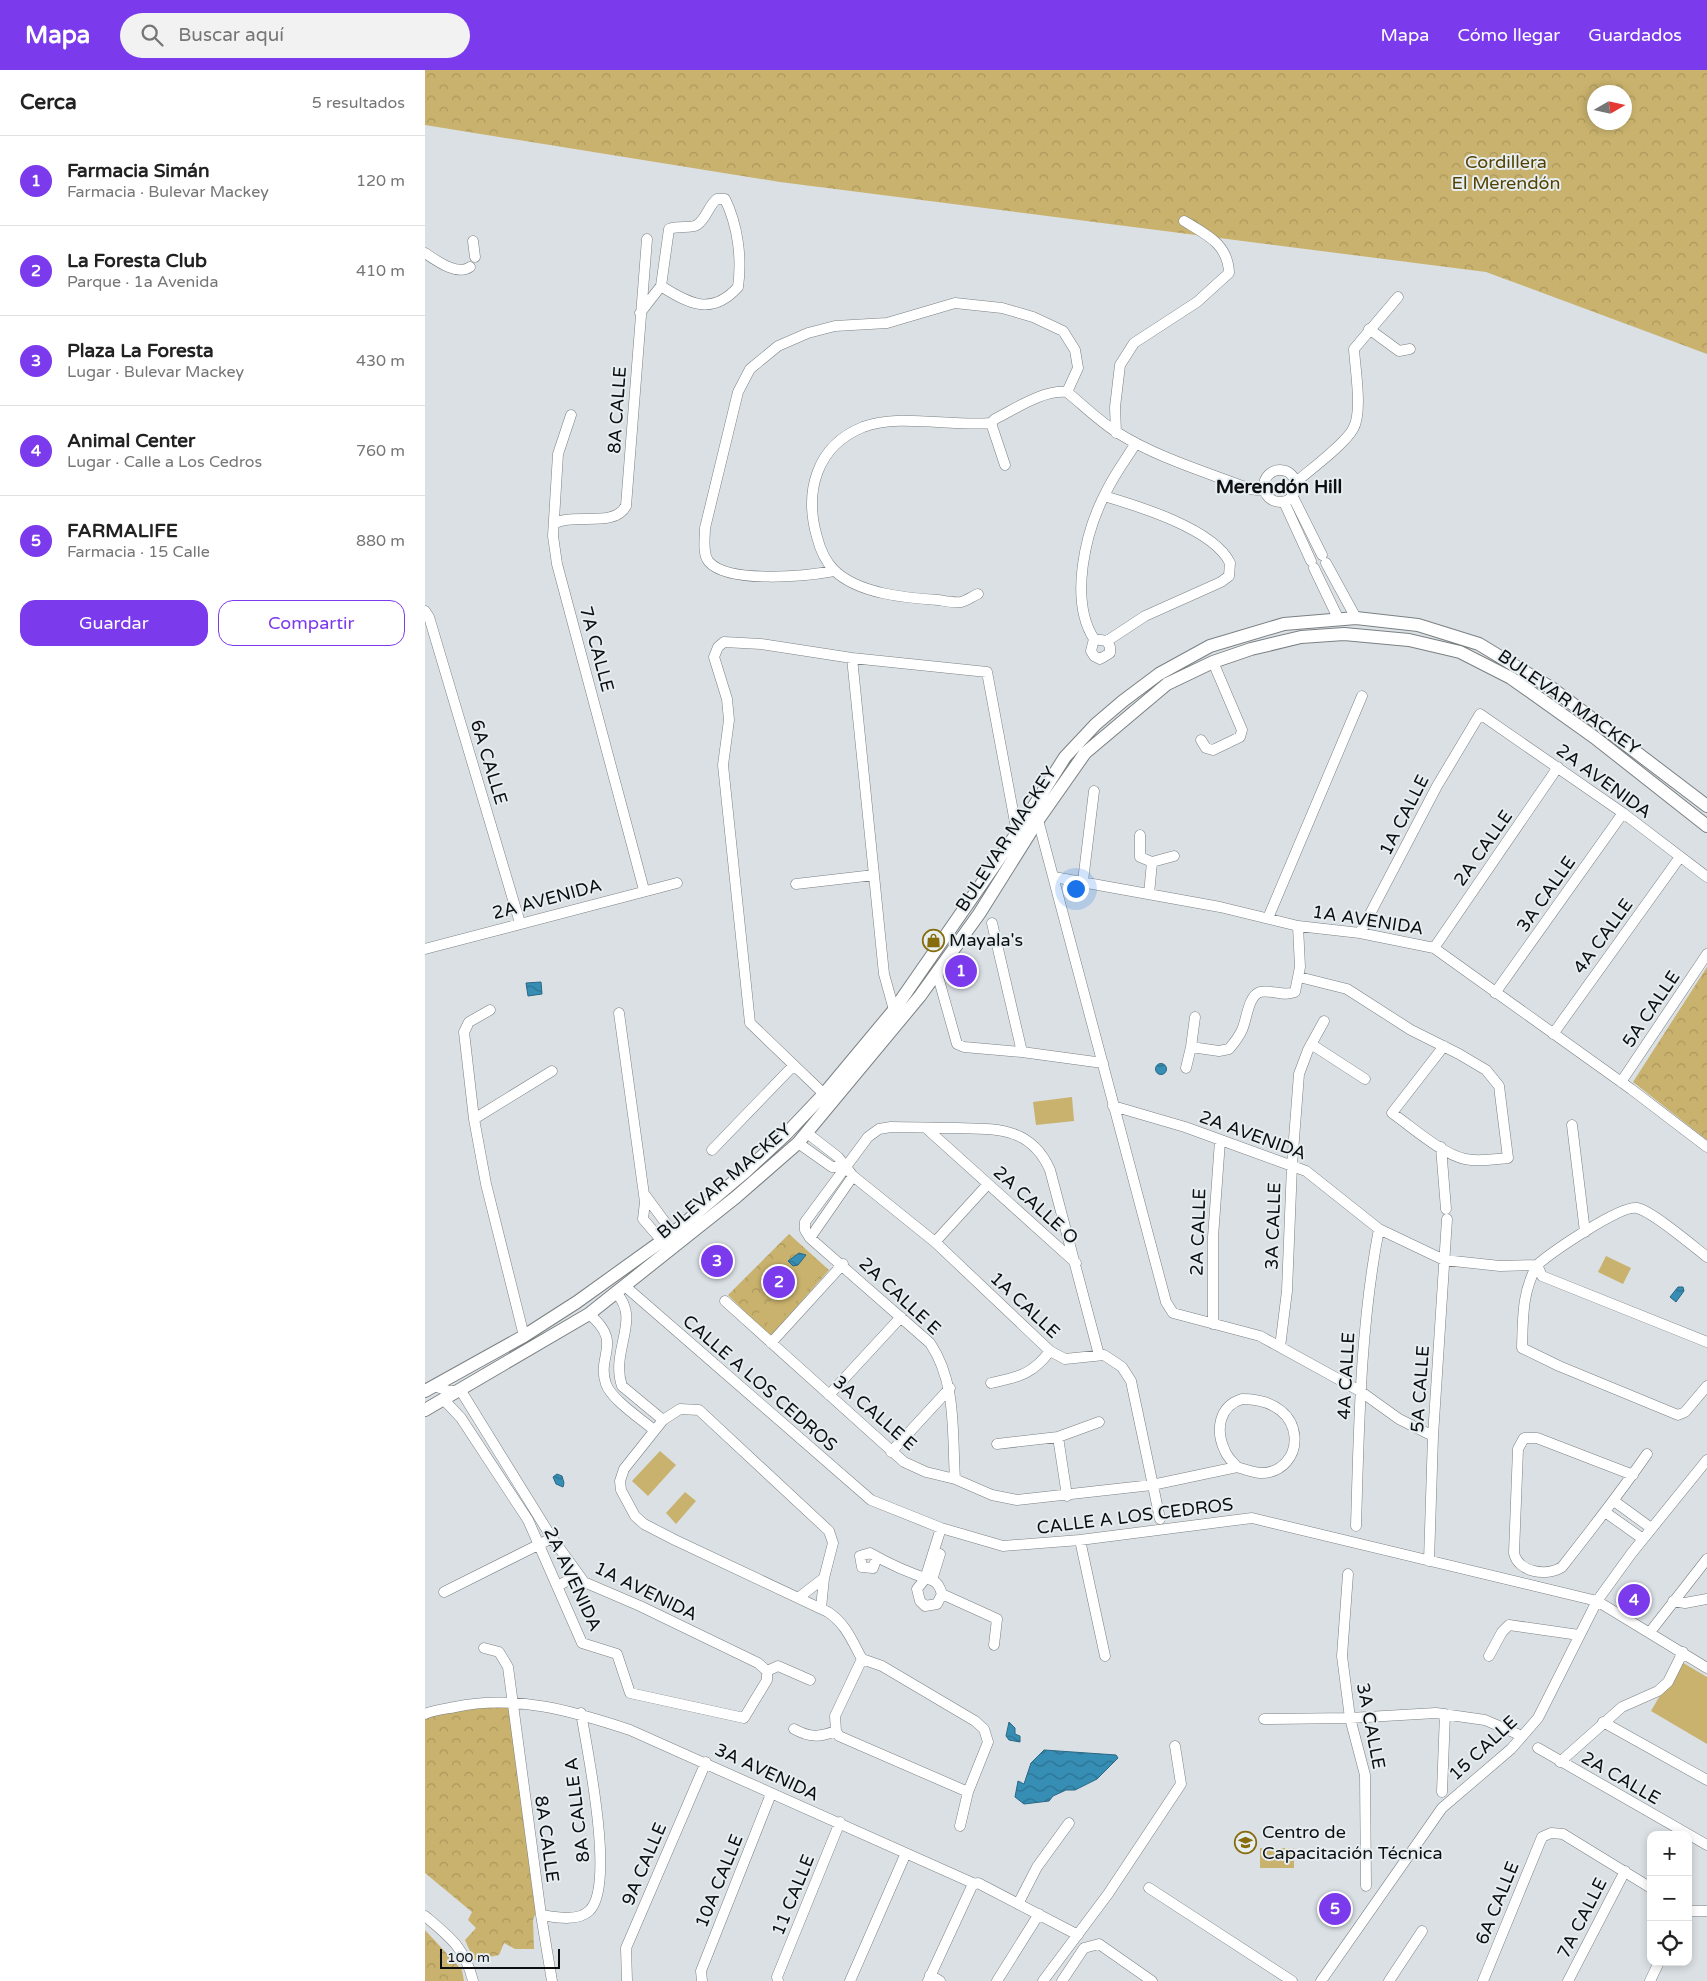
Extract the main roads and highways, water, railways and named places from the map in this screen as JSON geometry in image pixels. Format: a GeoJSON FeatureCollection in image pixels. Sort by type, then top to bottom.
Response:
{"type":"FeatureCollection","features":[{"type":"Feature","properties":{"kind":"main road","name":"BULEVAR MACKEY"},"geometry":{"type":"LineString","coordinates":[[664,1247],[666,1250],[677,1239],[673,1233],[744,1173],[824,1094],[894,1010],[1017,833],[1065,757],[1096,724],[1159,674],[1211,646],[1284,624],[1338,618],[1356,618],[1418,625],[1479,644],[1553,689],[1707,806]]}},
{"type":"Feature","properties":{"kind":"main road"},"geometry":{"type":"LineString","coordinates":[[1338,618],[1351,633],[1356,627],[1356,618]]}},
{"type":"Feature","properties":{"kind":"main road","name":"BULEVAR MACKEY"},"geometry":{"type":"LineString","coordinates":[[429,1388],[524,1336],[664,1247],[736,1198],[798,1143],[937,972],[979,914],[1038,820],[1085,753],[1167,684],[1213,662],[1251,649],[1301,637],[1351,633],[1409,640],[1460,652],[1481,661],[1511,678],[1594,738],[1707,826]]}},
{"type":"Feature","properties":{"kind":"main road","name":"BULEVAR MACKEY"},"geometry":{"type":"LineString","coordinates":[[425,1410],[445,1401],[589,1314],[621,1290],[664,1247]]}},
{"type":"Feature","properties":{"kind":"water"},"geometry":{"type":"Polygon","coordinates":[[[541,982],[542,994],[528,996],[526,983],[541,982]]]}},
{"type":"Feature","properties":{"kind":"water"},"geometry":{"type":"Polygon","coordinates":[[[1161,1063],[1167,1069],[1161,1075],[1155,1069],[1161,1063]]]}},
{"type":"Feature","properties":{"kind":"water"},"geometry":{"type":"Polygon","coordinates":[[[799,1253],[806,1255],[798,1265],[793,1266],[788,1261],[799,1253]]]}},
{"type":"Feature","properties":{"kind":"water"},"geometry":{"type":"Polygon","coordinates":[[[1678,1287],[1683,1287],[1684,1291],[1676,1302],[1670,1297],[1678,1287]]]}},
{"type":"Feature","properties":{"kind":"water"},"geometry":{"type":"Polygon","coordinates":[[[557,1474],[562,1476],[563,1487],[556,1484],[553,1477],[557,1474]]]}},
{"type":"Feature","properties":{"kind":"water"},"geometry":{"type":"Polygon","coordinates":[[[1009,1722],[1015,1728],[1015,1734],[1020,1736],[1020,1742],[1009,1740],[1006,1736],[1009,1722]]]}},
{"type":"Feature","properties":{"kind":"water"},"geometry":{"type":"Polygon","coordinates":[[[1044,1750],[1116,1755],[1118,1758],[1097,1779],[1075,1790],[1066,1790],[1053,1796],[1049,1801],[1024,1804],[1015,1797],[1018,1781],[1024,1784],[1031,1763],[1044,1750]]]}},
{"type":"Feature","properties":{"kind":"place","name":"Mayala's"},"geometry":{"type":"Point","coordinates":[933,940]}},
{"type":"Feature","properties":{"kind":"place","name":"Farmacia Simán"},"geometry":{"type":"Point","coordinates":[961,971]}},
{"type":"Feature","properties":{"kind":"place","name":"Plaza La Foresta"},"geometry":{"type":"Point","coordinates":[717,1261]}},
{"type":"Feature","properties":{"kind":"place","name":"La Foresta Club"},"geometry":{"type":"Point","coordinates":[779,1282]}},
{"type":"Feature","properties":{"kind":"place","name":"Animal Center"},"geometry":{"type":"Point","coordinates":[1634,1600]}},
{"type":"Feature","properties":{"kind":"place","name":"Centro de Capacitación Técnica"},"geometry":{"type":"Point","coordinates":[1246,1842]}},
{"type":"Feature","properties":{"kind":"place","name":"FARMALIFE"},"geometry":{"type":"Point","coordinates":[1335,1909]}},
{"type":"Feature","properties":{"kind":"district","name":"Merendón Hill"},"geometry":{"type":"Point","coordinates":[1279,486]}},
{"type":"Feature","properties":{"kind":"park label","name":"Cordillera El Merendón"},"geometry":{"type":"Point","coordinates":[1506,172]}}]}
